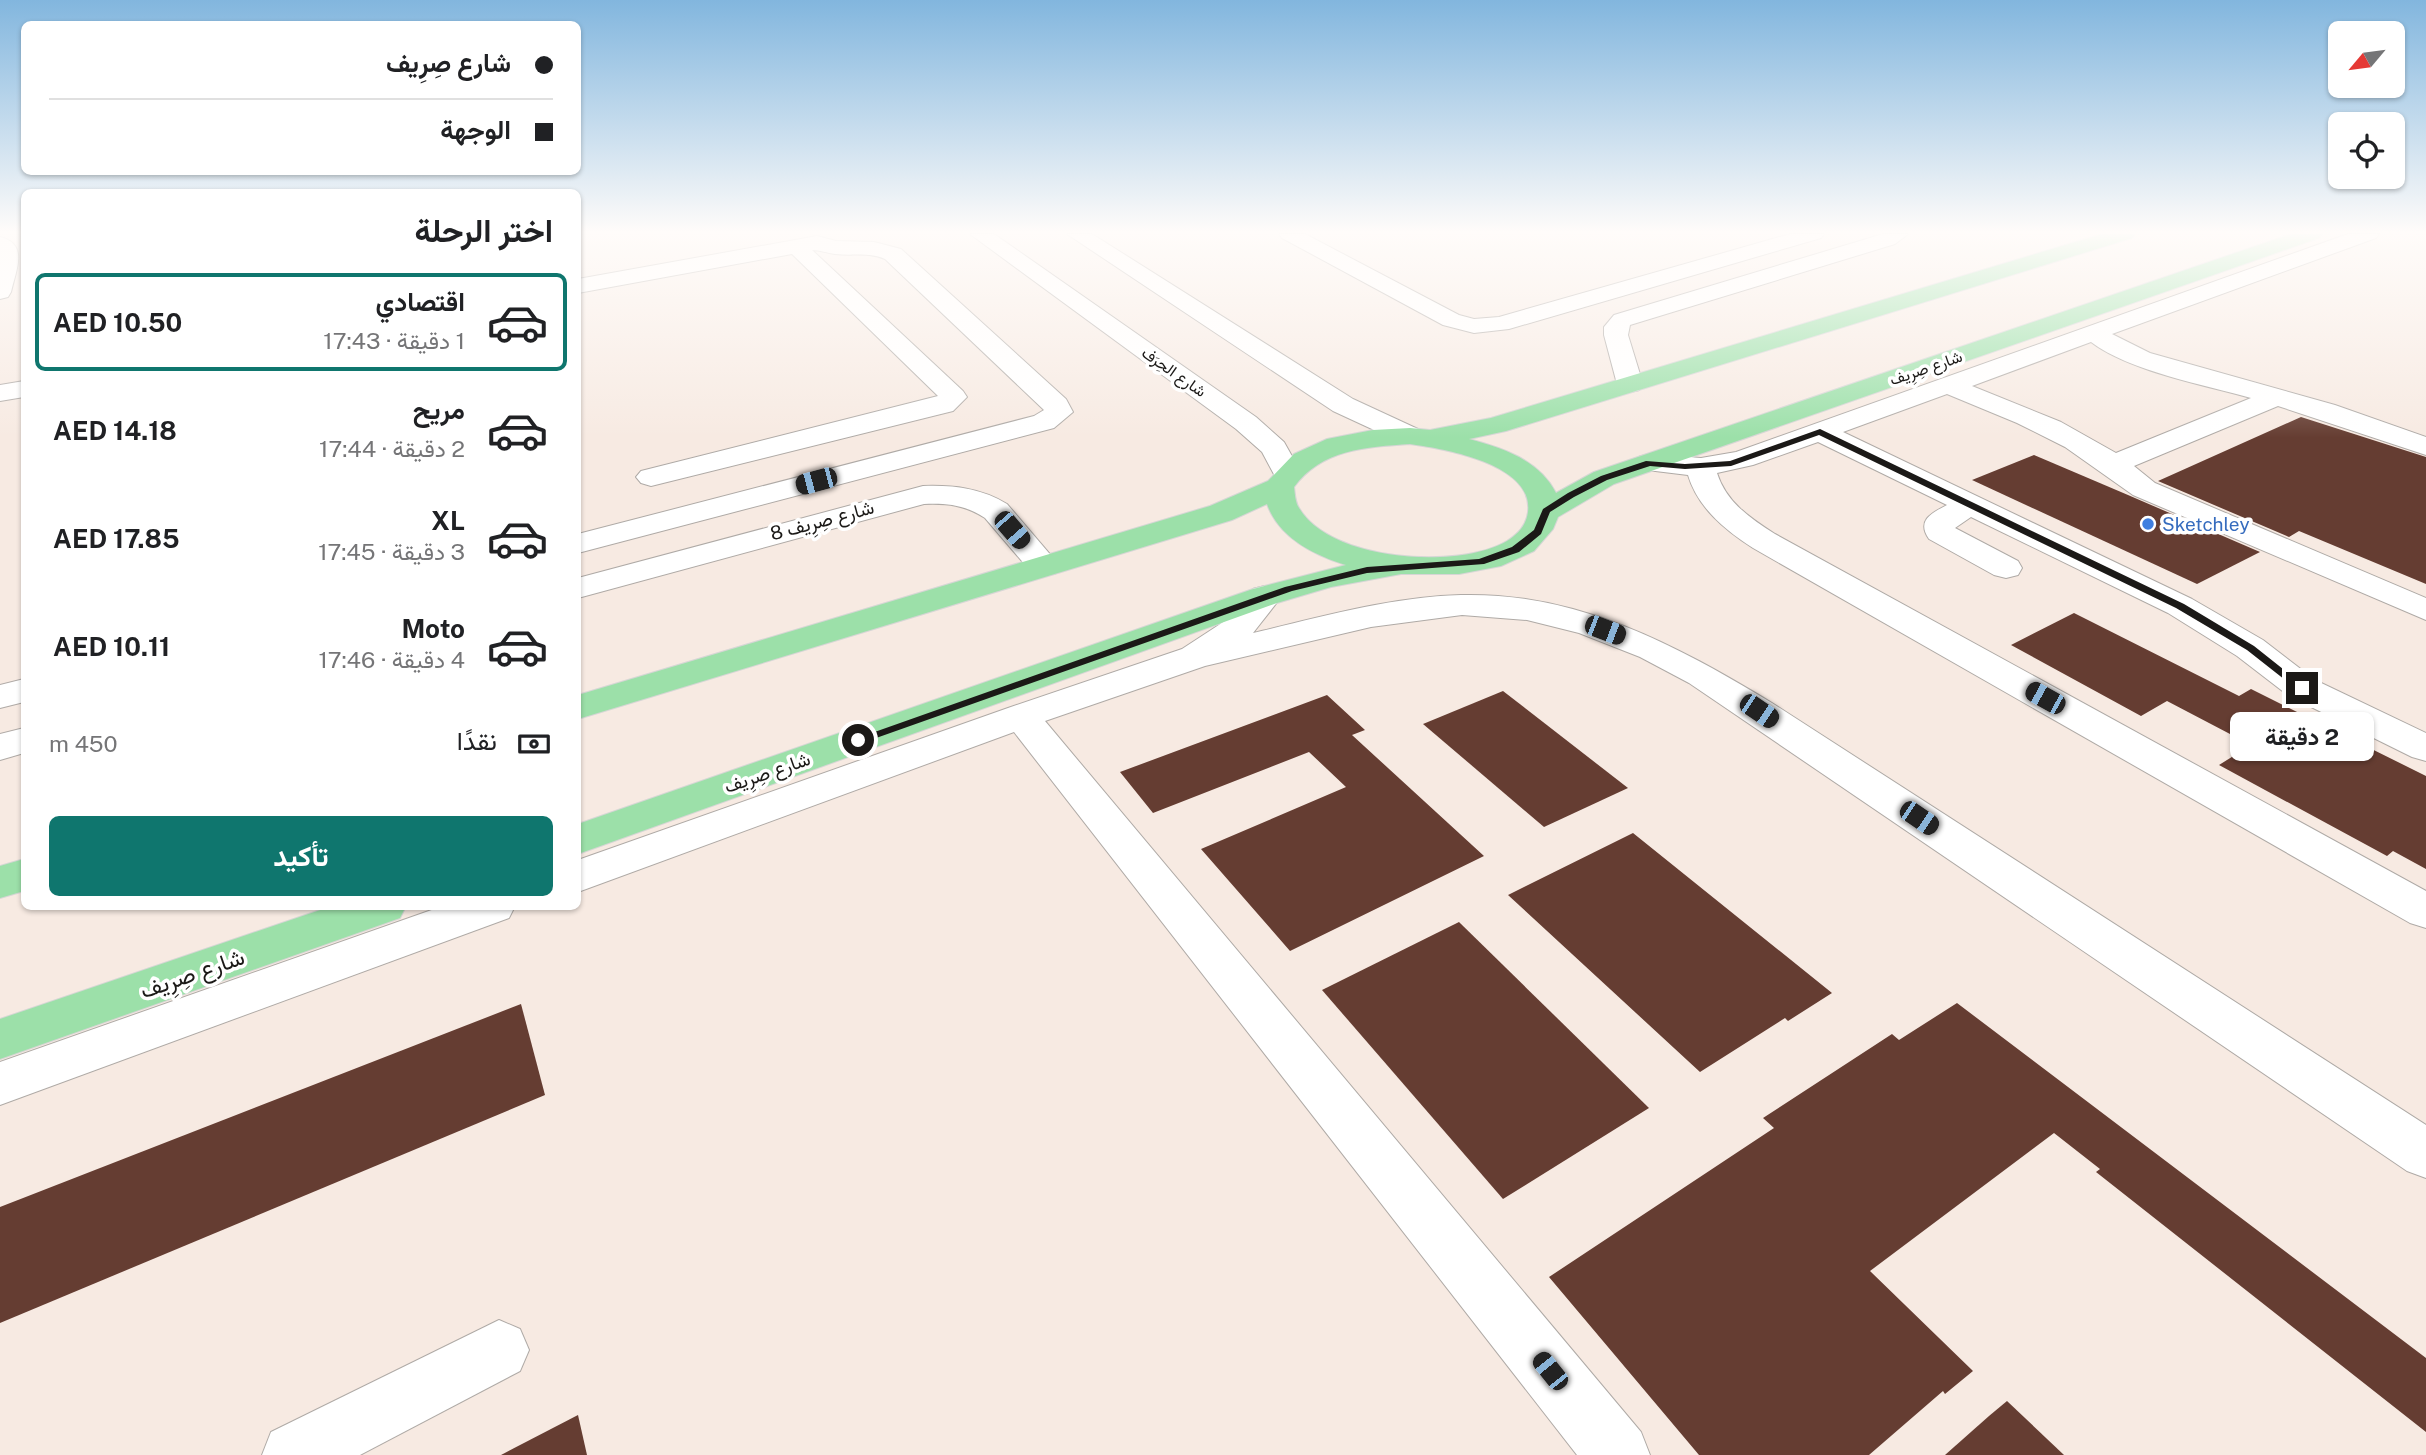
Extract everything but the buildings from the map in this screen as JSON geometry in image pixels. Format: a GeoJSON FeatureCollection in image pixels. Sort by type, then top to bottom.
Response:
{"type":"FeatureCollection","features":[{"type":"Feature","properties":{"kind":"main road"},"geometry":{"type":"LineString","coordinates":[[581,706],[1222,513],[1283,481],[1306,457],[1335,444],[1370,437],[1421,437],[1496,425],[1901,302]]}},
{"type":"Feature","properties":{"kind":"main road","name":"شارع صِرِيف"},"geometry":{"type":"LineString","coordinates":[[1546,511],[1604,478],[2115,302]]}},
{"type":"Feature","properties":{"kind":"main road"},"geometry":{"type":"LineString","coordinates":[[1283,481],[1283,508],[1297,526],[1320,543],[1352,556],[1396,566],[1436,567],[1480,562],[1515,550],[1538,532],[1546,511],[1541,491],[1525,473],[1500,457],[1468,446],[1421,437]]}},
{"type":"Feature","properties":{"kind":"main road","name":"شارع صِرِيف"},"geometry":{"type":"LineString","coordinates":[[581,838],[1265,596],[1327,578],[1396,566]]}},
{"type":"Feature","properties":{"kind":"main road"},"geometry":{"type":"LineString","coordinates":[[0,882],[21,876]]}},
{"type":"Feature","properties":{"kind":"main road","name":"شارع صِرِيف"},"geometry":{"type":"LineString","coordinates":[[0,1039],[372,910]]}},
{"type":"Feature","properties":{"kind":"street"},"geometry":{"type":"LineString","coordinates":[[651,477],[943,405],[954,397],[862,302]]}},
{"type":"Feature","properties":{"kind":"street"},"geometry":{"type":"LineString","coordinates":[[581,543],[1002,433],[1056,416],[1059,408],[945,302]]}},
{"type":"Feature","properties":{"kind":"street","name":"شارع الحِرَف"},"geometry":{"type":"LineString","coordinates":[[1076,302],[1247,423],[1274,448],[1283,481]]}},
{"type":"Feature","properties":{"kind":"street"},"geometry":{"type":"LineString","coordinates":[[1183,302],[1343,405],[1421,437]]}},
{"type":"Feature","properties":{"kind":"street"},"geometry":{"type":"LineString","coordinates":[[1417,302],[1451,320],[1483,326],[1500,324],[1577,302]]}},
{"type":"Feature","properties":{"kind":"street"},"geometry":{"type":"LineString","coordinates":[[1630,384],[1616,327],[1622,320],[1682,302]]}},
{"type":"Feature","properties":{"kind":"street"},"geometry":{"type":"LineString","coordinates":[[1649,463],[1701,467],[1731,463],[2181,302]]}},
{"type":"Feature","properties":{"kind":"street"},"geometry":{"type":"LineString","coordinates":[[2095,333],[2112,346],[2141,358],[2277,397],[2426,446]]}},
{"type":"Feature","properties":{"kind":"street"},"geometry":{"type":"LineString","coordinates":[[1948,386],[2032,417],[2085,444],[2115,464],[2144,489],[2426,610]]}},
{"type":"Feature","properties":{"kind":"street"},"geometry":{"type":"LineString","coordinates":[[0,393],[21,390]]}},
{"type":"Feature","properties":{"kind":"street"},"geometry":{"type":"LineString","coordinates":[[2115,464],[2277,397]]}},
{"type":"Feature","properties":{"kind":"street"},"geometry":{"type":"LineString","coordinates":[[1820,432],[2180,606],[2250,648],[2302,688],[2426,748]]}},
{"type":"Feature","properties":{"kind":"street"},"geometry":{"type":"LineString","coordinates":[[958,495],[960,465],[969,458],[1000,446],[1005,439],[1002,433]]}},
{"type":"Feature","properties":{"kind":"street"},"geometry":{"type":"LineString","coordinates":[[1701,467],[1704,480],[1717,504],[1739,525],[1763,541],[2426,911]]}},
{"type":"Feature","properties":{"kind":"street","name":"شارع صِرِيف 8"},"geometry":{"type":"LineString","coordinates":[[581,587],[923,495],[958,495],[974,499],[996,511],[1044,566]]}},
{"type":"Feature","properties":{"kind":"street"},"geometry":{"type":"LineString","coordinates":[[1970,504],[1939,522],[1940,532],[2006,568]]}},
{"type":"Feature","properties":{"kind":"street"},"geometry":{"type":"LineString","coordinates":[[1195,657],[1243,624],[1256,611],[1265,596]]}},
{"type":"Feature","properties":{"kind":"street"},"geometry":{"type":"LineString","coordinates":[[581,875],[1021,716],[1195,657],[1391,612],[1478,605],[1563,618],[1645,645],[1684,665],[1759,711],[2426,1154]]}},
{"type":"Feature","properties":{"kind":"street"},"geometry":{"type":"LineString","coordinates":[[0,697],[21,691]]}},
{"type":"Feature","properties":{"kind":"street"},"geometry":{"type":"LineString","coordinates":[[1021,716],[1618,1455]]}},
{"type":"Feature","properties":{"kind":"street"},"geometry":{"type":"LineString","coordinates":[[0,747],[21,741]]}},
{"type":"Feature","properties":{"kind":"street"},"geometry":{"type":"LineString","coordinates":[[0,1084],[482,910]]}},
{"type":"Feature","properties":{"kind":"street"},"geometry":{"type":"LineString","coordinates":[[294,1455],[499,1350]]}},
{"type":"Feature","properties":{"kind":"shaded area"},"geometry":{"type":"Polygon","coordinates":[[[0,302],[21,302],[21,910],[581,910],[581,302],[2426,302],[2426,1455],[0,1455],[0,302]]]}},
{"type":"Feature","properties":{"kind":"place","name":"Sketchley"},"geometry":{"type":"Point","coordinates":[2148,524]}},
{"type":"Feature","properties":{"kind":"route"},"geometry":{"type":"LineString","coordinates":[[858,740],[1288,589],[1367,570],[1480,562],[1515,550],[1538,532],[1546,511],[1604,478],[1649,463],[1685,467],[1731,463],[1820,432],[2180,606],[2250,648],[2302,688]]}}]}
